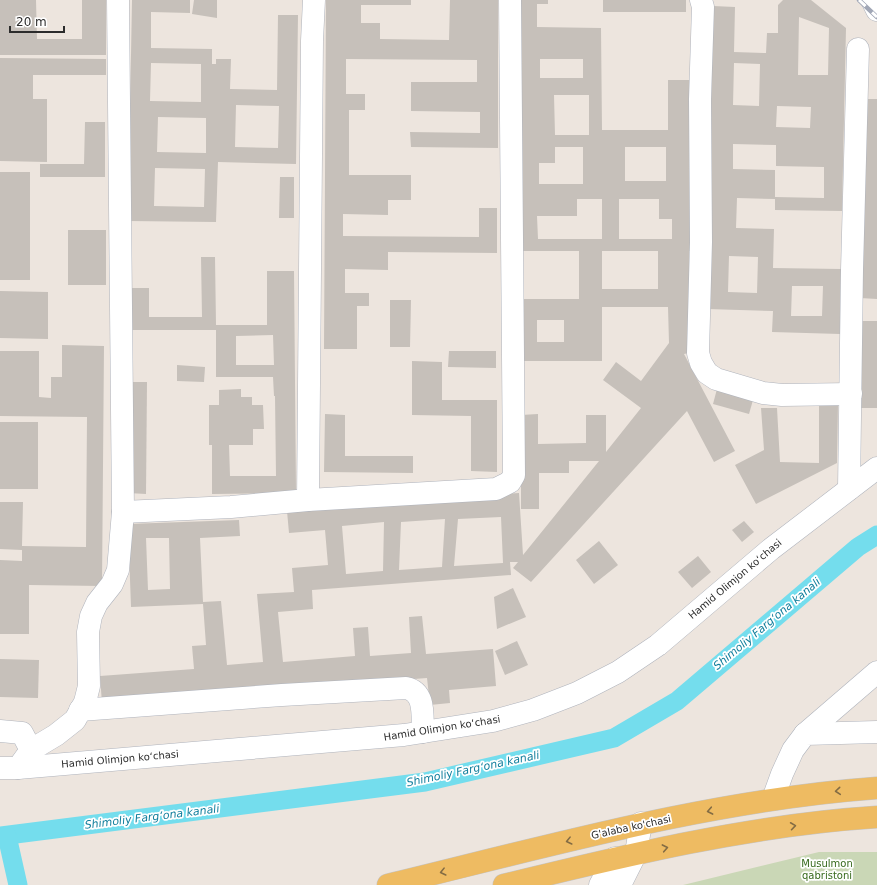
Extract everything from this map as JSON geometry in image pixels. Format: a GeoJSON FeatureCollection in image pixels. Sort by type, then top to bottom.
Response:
{"type":"FeatureCollection","features":[{"type":"Feature","properties":{"kind":"main road","name":"G'alaba ko'chasi"},"geometry":{"type":"LineString","coordinates":[[388,885],[641,823],[773,799],[877,788]]}},
{"type":"Feature","properties":{"kind":"main road"},"geometry":{"type":"LineString","coordinates":[[504,885],[636,853],[749,832],[836,820],[877,817]]}},
{"type":"Feature","properties":{"kind":"street"},"geometry":{"type":"LineString","coordinates":[[9,768],[31,750],[56,735],[75,720],[84,702],[89,686],[88,632],[91,616],[97,603],[112,584],[118,570],[123,512],[118,0]]}},
{"type":"Feature","properties":{"kind":"street"},"geometry":{"type":"LineString","coordinates":[[308,500],[312,41],[314,0]]}},
{"type":"Feature","properties":{"kind":"street"},"geometry":{"type":"LineString","coordinates":[[123,512],[496,489],[510,482],[514,475],[510,0]]}},
{"type":"Feature","properties":{"kind":"street"},"geometry":{"type":"LineString","coordinates":[[701,0],[703,7],[700,99],[701,242],[698,353],[701,363],[708,373],[716,379],[763,393],[782,395],[851,394]]}},
{"type":"Feature","properties":{"kind":"street"},"geometry":{"type":"LineString","coordinates":[[872,0],[877,10]]}},
{"type":"Feature","properties":{"kind":"street"},"geometry":{"type":"LineString","coordinates":[[849,489],[858,49]]}},
{"type":"Feature","properties":{"kind":"street","name":"Hamid Olimjon koʻchasi"},"geometry":{"type":"LineString","coordinates":[[9,768],[404,735],[493,721],[533,710],[577,693],[618,672],[658,645],[771,549],[877,468]]}},
{"type":"Feature","properties":{"kind":"street"},"geometry":{"type":"LineString","coordinates":[[773,799],[793,750],[805,734],[877,672]]}},
{"type":"Feature","properties":{"kind":"street"},"geometry":{"type":"LineString","coordinates":[[80,710],[282,695],[406,688],[414,689],[421,701],[423,732]]}},
{"type":"Feature","properties":{"kind":"street"},"geometry":{"type":"LineString","coordinates":[[0,731],[22,732],[31,750]]}},
{"type":"Feature","properties":{"kind":"street"},"geometry":{"type":"LineString","coordinates":[[805,734],[877,732]]}},
{"type":"Feature","properties":{"kind":"street"},"geometry":{"type":"LineString","coordinates":[[620,885],[636,853],[641,823]]}},
{"type":"Feature","properties":{"kind":"street"},"geometry":{"type":"LineString","coordinates":[[600,885],[614,858]]}},
{"type":"Feature","properties":{"kind":"green space","name":"Musulmon qabristoni"},"geometry":{"type":"Polygon","coordinates":[[[819,852],[877,852],[877,885],[683,885],[819,852]]]}},
{"type":"Feature","properties":{"kind":"building"},"geometry":{"type":"Polygon","coordinates":[[[0,0],[36,0],[37,39],[82,39],[82,0],[106,0],[106,55],[0,55],[0,0]]]}},
{"type":"Feature","properties":{"kind":"building"},"geometry":{"type":"Polygon","coordinates":[[[132,0],[190,0],[190,13],[151,12],[151,48],[212,49],[212,64],[216,64],[216,59],[231,59],[230,89],[277,90],[278,15],[298,15],[296,164],[218,162],[216,222],[128,221],[132,0]],[[151,63],[150,101],[201,102],[201,64],[151,63]],[[236,105],[235,147],[278,148],[279,106],[236,105]],[[158,117],[157,152],[206,153],[206,118],[158,117]],[[155,168],[154,206],[204,207],[205,169],[155,168]]]}},
{"type":"Feature","properties":{"kind":"building"},"geometry":{"type":"Polygon","coordinates":[[[194,0],[217,0],[217,18],[192,14],[194,0]]]}},
{"type":"Feature","properties":{"kind":"building"},"geometry":{"type":"Polygon","coordinates":[[[326,0],[411,0],[411,5],[361,5],[361,23],[380,23],[380,39],[449,40],[450,0],[498,0],[498,148],[411,147],[410,132],[480,133],[480,112],[411,111],[411,82],[477,82],[477,60],[346,59],[346,94],[365,94],[365,110],[349,110],[349,175],[411,175],[411,200],[388,200],[388,215],[343,214],[343,236],[479,237],[479,208],[497,208],[497,253],[388,252],[388,270],[345,269],[345,293],[369,293],[369,306],[357,306],[357,349],[324,349],[326,0]]]}},
{"type":"Feature","properties":{"kind":"building"},"geometry":{"type":"Polygon","coordinates":[[[520,0],[548,0],[548,4],[537,4],[537,27],[601,28],[602,130],[668,130],[668,80],[693,80],[694,251],[689,251],[689,353],[684,354],[735,451],[714,462],[687,411],[531,582],[513,568],[518,562],[510,562],[511,575],[312,590],[313,609],[278,612],[283,662],[355,656],[353,628],[368,627],[370,656],[411,653],[409,617],[422,616],[426,654],[493,649],[496,686],[449,690],[450,703],[430,705],[427,678],[102,703],[100,676],[194,669],[192,646],[206,645],[203,604],[131,607],[128,524],[239,520],[240,536],[200,538],[203,602],[221,601],[227,665],[263,662],[257,594],[294,592],[292,568],[328,565],[325,530],[289,533],[287,511],[519,493],[523,555],[599,461],[569,461],[569,473],[539,473],[539,509],[521,509],[521,415],[538,414],[538,444],[586,443],[586,415],[606,415],[606,452],[641,408],[603,380],[616,362],[641,381],[669,343],[668,307],[602,307],[602,361],[521,361],[520,299],[579,299],[579,251],[521,251],[520,0]],[[540,59],[540,78],[583,78],[583,59],[540,59]],[[554,95],[555,135],[589,135],[589,95],[554,95]],[[555,147],[555,163],[539,163],[539,184],[583,184],[583,147],[555,147]],[[625,147],[625,181],[666,181],[666,147],[625,147]],[[577,199],[577,216],[537,216],[538,239],[602,239],[602,199],[577,199]],[[619,199],[619,239],[672,239],[672,219],[659,219],[659,199],[619,199]],[[602,251],[602,289],[658,289],[658,251],[602,251]],[[537,320],[537,342],[564,342],[564,320],[537,320]],[[501,517],[458,519],[454,566],[503,563],[501,517]],[[445,519],[401,522],[399,570],[442,567],[445,519]],[[384,522],[342,526],[346,574],[383,571],[384,522]],[[146,538],[148,590],[170,589],[169,538],[146,538]]]}},
{"type":"Feature","properties":{"kind":"building"},"geometry":{"type":"Polygon","coordinates":[[[603,0],[686,0],[686,12],[603,12],[603,0]]]}},
{"type":"Feature","properties":{"kind":"building"},"geometry":{"type":"Polygon","coordinates":[[[783,0],[811,0],[846,28],[842,211],[775,210],[775,199],[737,198],[736,228],[774,229],[773,268],[841,269],[840,334],[772,332],[773,311],[707,309],[713,6],[735,7],[734,52],[766,53],[767,33],[778,33],[778,5],[783,0]],[[799,17],[798,75],[828,75],[829,28],[799,17]],[[734,63],[733,105],[759,106],[760,64],[734,63]],[[777,106],[776,127],[810,128],[811,107],[777,106]],[[733,144],[733,169],[775,170],[775,197],[824,198],[824,167],[776,166],[776,145],[733,144]],[[729,256],[728,292],[757,293],[758,257],[729,256]],[[792,286],[791,316],[822,316],[823,286],[792,286]]]}},
{"type":"Feature","properties":{"kind":"building"},"geometry":{"type":"Polygon","coordinates":[[[0,58],[106,59],[106,75],[33,75],[33,99],[47,99],[47,162],[0,161],[0,58]]]}},
{"type":"Feature","properties":{"kind":"building"},"geometry":{"type":"Polygon","coordinates":[[[862,99],[877,99],[877,299],[860,298],[862,99]]]}},
{"type":"Feature","properties":{"kind":"building"},"geometry":{"type":"Polygon","coordinates":[[[85,122],[105,122],[105,177],[40,177],[40,164],[84,164],[85,122]]]}},
{"type":"Feature","properties":{"kind":"building"},"geometry":{"type":"Polygon","coordinates":[[[0,172],[30,172],[30,280],[0,280],[0,172]]]}},
{"type":"Feature","properties":{"kind":"building"},"geometry":{"type":"Polygon","coordinates":[[[280,177],[294,177],[294,218],[279,218],[280,177]]]}},
{"type":"Feature","properties":{"kind":"building"},"geometry":{"type":"Polygon","coordinates":[[[68,230],[106,230],[106,285],[68,285],[68,230]]]}},
{"type":"Feature","properties":{"kind":"building"},"geometry":{"type":"Polygon","coordinates":[[[201,257],[215,257],[216,325],[267,325],[267,271],[294,271],[296,493],[212,494],[212,445],[209,445],[209,405],[219,405],[219,390],[241,389],[241,397],[252,397],[252,405],[263,405],[264,429],[253,429],[253,445],[229,445],[230,476],[276,476],[275,396],[273,377],[216,377],[216,330],[131,330],[131,288],[149,288],[149,317],[202,317],[201,257]],[[273,335],[236,336],[236,365],[274,365],[273,335]]]}},
{"type":"Feature","properties":{"kind":"building"},"geometry":{"type":"Polygon","coordinates":[[[0,291],[48,292],[48,339],[0,338],[0,291]]]}},
{"type":"Feature","properties":{"kind":"building"},"geometry":{"type":"Polygon","coordinates":[[[390,300],[411,300],[410,347],[390,347],[390,300]]]}},
{"type":"Feature","properties":{"kind":"building"},"geometry":{"type":"Polygon","coordinates":[[[860,321],[877,321],[877,408],[859,408],[860,321]]]}},
{"type":"Feature","properties":{"kind":"building"},"geometry":{"type":"Polygon","coordinates":[[[62,345],[104,346],[102,586],[29,585],[29,634],[0,634],[0,560],[22,561],[22,550],[0,549],[0,502],[23,502],[22,546],[86,547],[87,417],[0,416],[0,351],[39,351],[39,397],[51,398],[51,377],[62,377],[62,345]]]}},
{"type":"Feature","properties":{"kind":"building"},"geometry":{"type":"Polygon","coordinates":[[[449,351],[496,351],[496,368],[448,367],[449,351]]]}},
{"type":"Feature","properties":{"kind":"building"},"geometry":{"type":"Polygon","coordinates":[[[412,361],[442,362],[442,400],[497,400],[497,472],[471,471],[471,416],[412,415],[412,361]]]}},
{"type":"Feature","properties":{"kind":"building"},"geometry":{"type":"Polygon","coordinates":[[[177,365],[205,367],[204,382],[177,381],[177,365]]]}},
{"type":"Feature","properties":{"kind":"building"},"geometry":{"type":"Polygon","coordinates":[[[129,382],[147,382],[146,494],[128,493],[129,382]]]}},
{"type":"Feature","properties":{"kind":"building"},"geometry":{"type":"Polygon","coordinates":[[[717,389],[753,400],[749,414],[713,404],[717,389]]]}},
{"type":"Feature","properties":{"kind":"building"},"geometry":{"type":"Polygon","coordinates":[[[819,403],[838,404],[837,463],[756,504],[735,465],[764,450],[761,408],[777,408],[780,462],[819,463],[819,403]]]}},
{"type":"Feature","properties":{"kind":"building"},"geometry":{"type":"Polygon","coordinates":[[[325,414],[345,415],[345,456],[413,456],[413,473],[324,472],[325,414]]]}},
{"type":"Feature","properties":{"kind":"building"},"geometry":{"type":"Polygon","coordinates":[[[0,422],[38,422],[38,489],[0,489],[0,422]]]}},
{"type":"Feature","properties":{"kind":"building"},"geometry":{"type":"Polygon","coordinates":[[[744,521],[754,532],[742,542],[732,530],[744,521]]]}},
{"type":"Feature","properties":{"kind":"building"},"geometry":{"type":"Polygon","coordinates":[[[599,541],[618,565],[594,584],[576,560],[599,541]]]}},
{"type":"Feature","properties":{"kind":"building"},"geometry":{"type":"Polygon","coordinates":[[[698,556],[711,572],[692,588],[678,572],[698,556]]]}},
{"type":"Feature","properties":{"kind":"building"},"geometry":{"type":"Polygon","coordinates":[[[513,588],[526,617],[497,629],[494,597],[513,588]]]}},
{"type":"Feature","properties":{"kind":"building"},"geometry":{"type":"Polygon","coordinates":[[[517,641],[528,665],[505,675],[495,651],[517,641]]]}},
{"type":"Feature","properties":{"kind":"building"},"geometry":{"type":"Polygon","coordinates":[[[0,659],[39,660],[38,698],[0,697],[0,659]]]}},
{"type":"Feature","properties":{"kind":"waterway","name":"Shimoliy Fargʻona kanali"},"geometry":{"type":"LineString","coordinates":[[0,836],[425,782],[614,738],[677,701],[858,547],[877,535]]}},
{"type":"Feature","properties":{"kind":"waterway"},"geometry":{"type":"LineString","coordinates":[[7,836],[18,885]]}},
{"type":"Feature","properties":{"kind":"railway"},"geometry":{"type":"LineString","coordinates":[[859,0],[877,17]]}}]}
